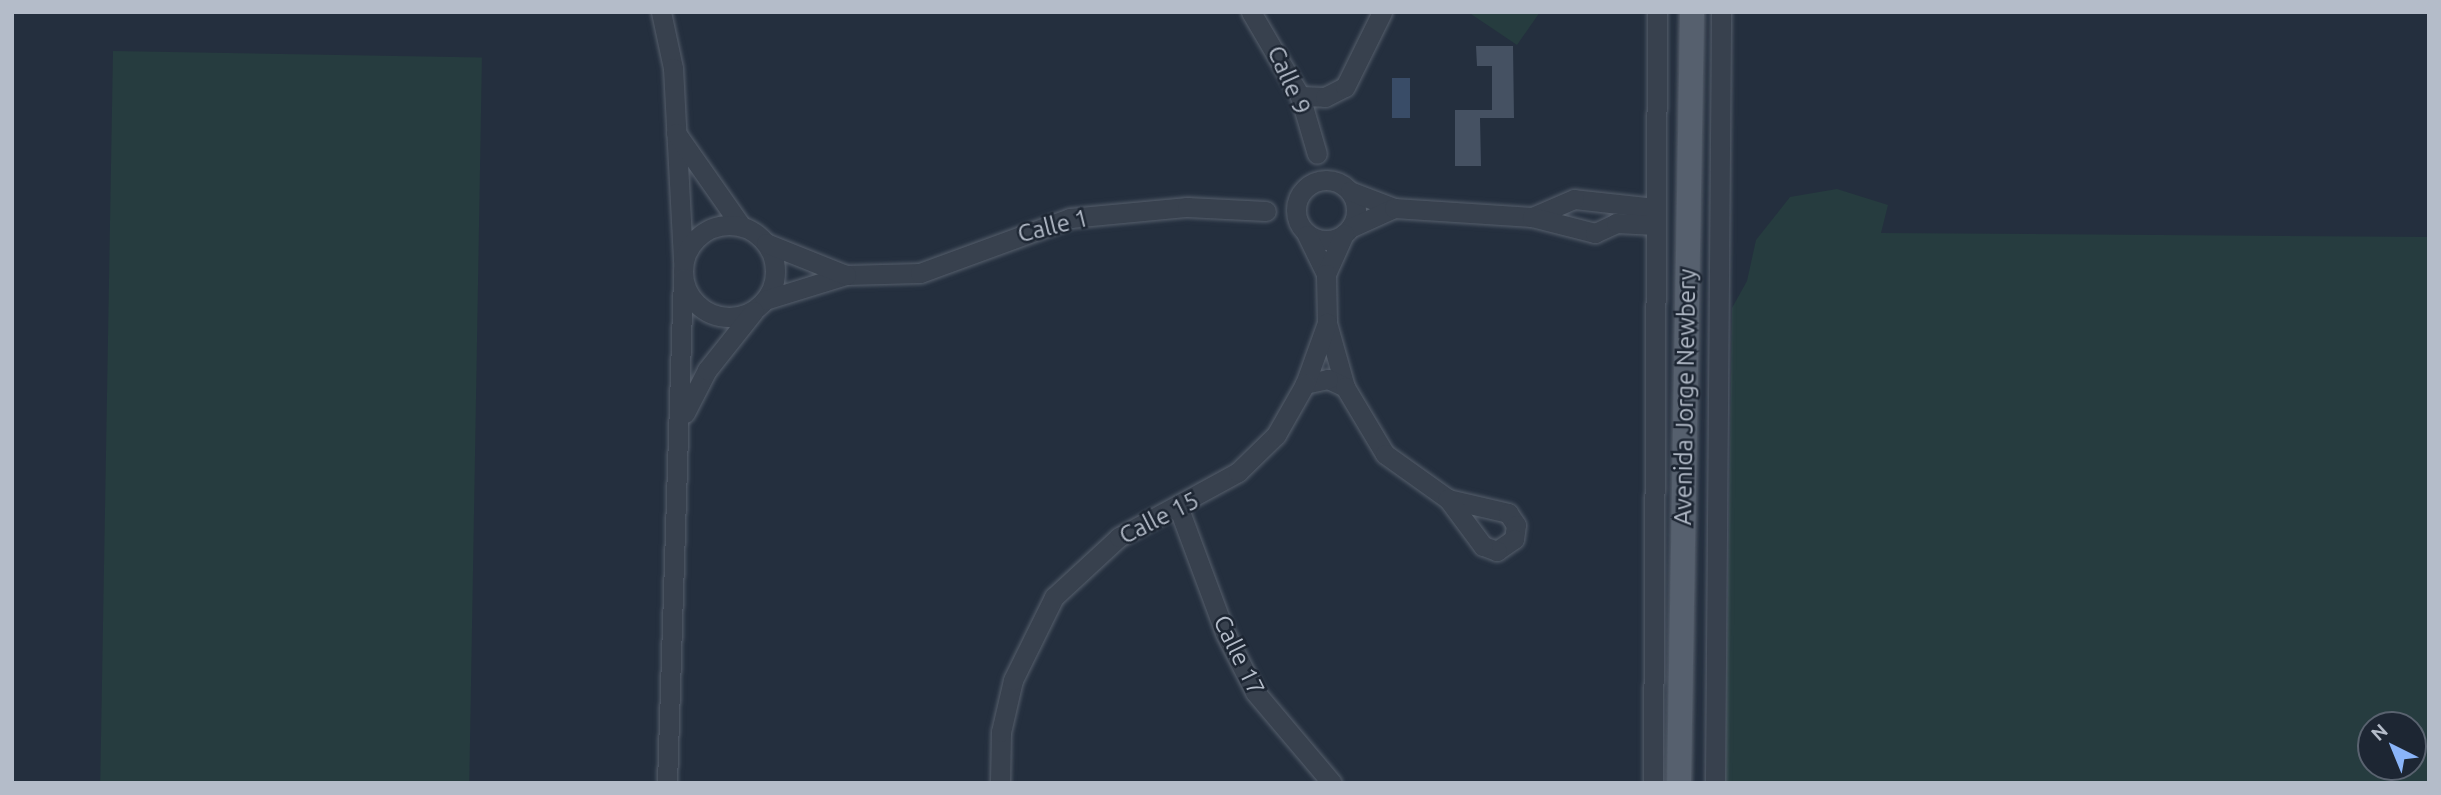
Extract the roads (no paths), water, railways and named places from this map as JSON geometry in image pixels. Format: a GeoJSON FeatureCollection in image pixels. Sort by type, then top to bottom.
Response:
{"type":"FeatureCollection","features":[{"type":"Feature","properties":{"kind":"main road","name":"Avenida Jorge Newbery"},"geometry":{"type":"LineString","coordinates":[[1679,783],[1692,12]]}},
{"type":"Feature","properties":{"kind":"street"},"geometry":{"type":"LineString","coordinates":[[661,12],[673,68],[683,270],[683,417],[667,783]]}},
{"type":"Feature","properties":{"kind":"street","name":"Calle 9"},"geometry":{"type":"LineString","coordinates":[[1251,12],[1300,96],[1317,154]]}},
{"type":"Feature","properties":{"kind":"street"},"geometry":{"type":"LineString","coordinates":[[1300,96],[1325,97],[1345,87],[1382,12]]}},
{"type":"Feature","properties":{"kind":"street"},"geometry":{"type":"LineString","coordinates":[[1653,783],[1657,12]]}},
{"type":"Feature","properties":{"kind":"street"},"geometry":{"type":"LineString","coordinates":[[1715,783],[1721,12]]}},
{"type":"Feature","properties":{"kind":"street"},"geometry":{"type":"LineString","coordinates":[[675,131],[741,226],[766,243],[846,275]]}},
{"type":"Feature","properties":{"kind":"street"},"geometry":{"type":"LineString","coordinates":[[1326,274],[1356,206],[1347,189],[1317,154],[1295,207],[1304,232],[1326,274],[1327,323],[1345,387],[1385,454],[1448,499]]}},
{"type":"Feature","properties":{"kind":"street"},"geometry":{"type":"LineString","coordinates":[[1266,211],[1304,189],[1329,180],[1394,208],[1532,216],[1595,233],[1617,216]]}},
{"type":"Feature","properties":{"kind":"street"},"geometry":{"type":"LineString","coordinates":[[1532,216],[1574,200],[1595,200],[1617,216],[1656,217]]}},
{"type":"Feature","properties":{"kind":"street","name":"Calle 1"},"geometry":{"type":"LineString","coordinates":[[846,275],[920,273],[1070,218],[1187,207],[1266,211]]}},
{"type":"Feature","properties":{"kind":"street"},"geometry":{"type":"LineString","coordinates":[[1266,211],[1304,232],[1330,240],[1394,208]]}},
{"type":"Feature","properties":{"kind":"street"},"geometry":{"type":"LineString","coordinates":[[741,226],[711,228],[688,248],[683,270],[697,305],[709,314],[759,305],[846,275]]}},
{"type":"Feature","properties":{"kind":"street"},"geometry":{"type":"LineString","coordinates":[[683,417],[707,370],[759,305],[775,272],[766,243]]}},
{"type":"Feature","properties":{"kind":"street","name":"Calle 15"},"geometry":{"type":"LineString","coordinates":[[1000,783],[1006,706],[1041,615],[1097,553],[1140,524],[1179,509],[1261,452],[1305,384],[1327,323]]}},
{"type":"Feature","properties":{"kind":"street"},"geometry":{"type":"LineString","coordinates":[[1305,384],[1328,379],[1345,387]]}},
{"type":"Feature","properties":{"kind":"street","name":"Calle 17"},"geometry":{"type":"LineString","coordinates":[[1179,509],[1225,633],[1255,692],[1332,783]]}},
{"type":"Feature","properties":{"kind":"water"},"geometry":{"type":"Polygon","coordinates":[[[1392,78],[1410,78],[1410,118],[1392,118],[1392,78]]]}}]}
